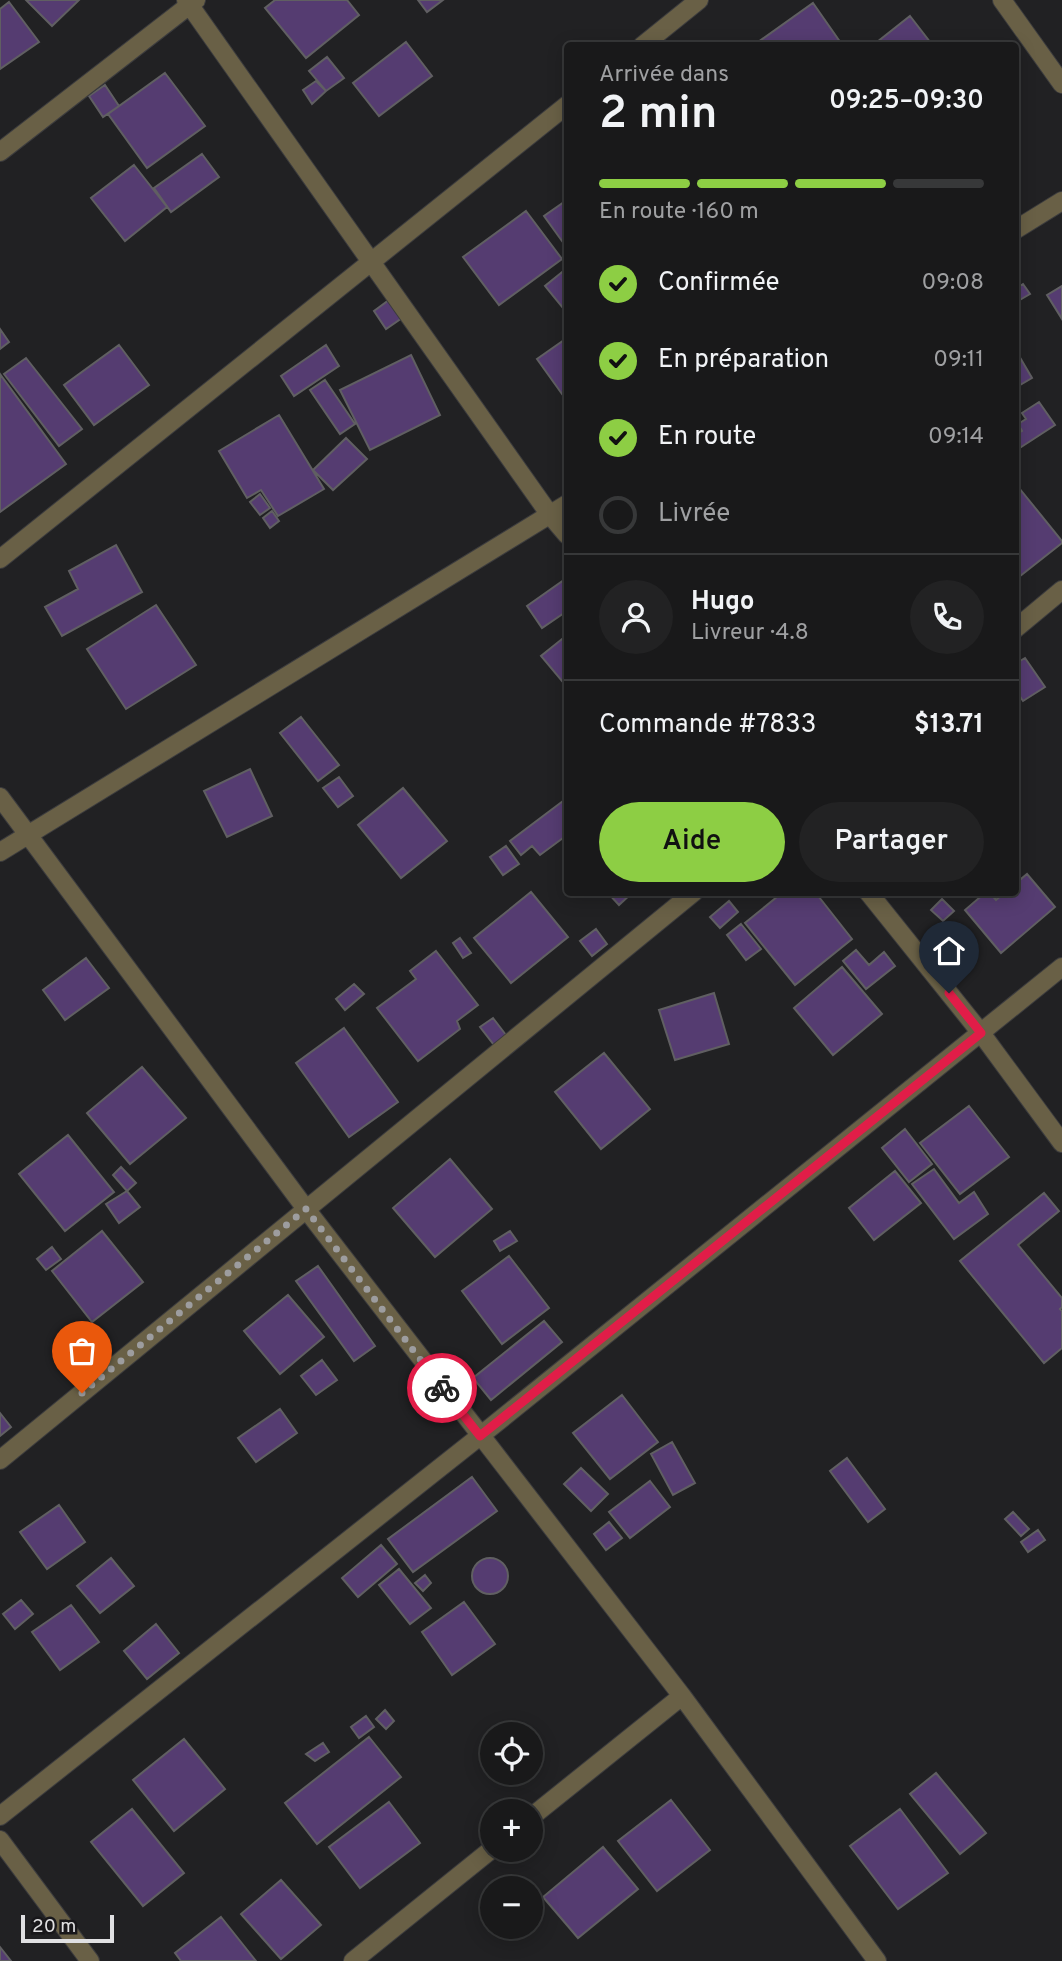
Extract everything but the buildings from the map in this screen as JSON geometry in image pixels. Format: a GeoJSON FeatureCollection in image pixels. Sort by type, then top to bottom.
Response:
{"type":"FeatureCollection","features":[{"type":"Feature","properties":{"kind":"street"},"geometry":{"type":"LineString","coordinates":[[647,42],[699,0]]}},
{"type":"Feature","properties":{"kind":"street"},"geometry":{"type":"LineString","coordinates":[[1002,0],[1062,83]]}},
{"type":"Feature","properties":{"kind":"street"},"geometry":{"type":"LineString","coordinates":[[0,152],[191,2],[564,531]]}},
{"type":"Feature","properties":{"kind":"street"},"geometry":{"type":"LineString","coordinates":[[0,559],[564,107]]}},
{"type":"Feature","properties":{"kind":"street"},"geometry":{"type":"LineString","coordinates":[[1019,228],[1062,201]]}},
{"type":"Feature","properties":{"kind":"street"},"geometry":{"type":"LineString","coordinates":[[0,852],[564,506]]}},
{"type":"Feature","properties":{"kind":"street"},"geometry":{"type":"LineString","coordinates":[[1019,626],[1062,590]]}},
{"type":"Feature","properties":{"kind":"street"},"geometry":{"type":"LineString","coordinates":[[0,797],[306,1209],[682,1696],[877,1961]]}},
{"type":"Feature","properties":{"kind":"street"},"geometry":{"type":"LineString","coordinates":[[0,1460],[689,896]]}},
{"type":"Feature","properties":{"kind":"street"},"geometry":{"type":"LineString","coordinates":[[871,896],[981,1033],[1062,1143]]}},
{"type":"Feature","properties":{"kind":"street"},"geometry":{"type":"LineString","coordinates":[[0,1816],[480,1436],[1062,967]]}},
{"type":"Feature","properties":{"kind":"street"},"geometry":{"type":"LineString","coordinates":[[543,1808],[682,1696]]}},
{"type":"Feature","properties":{"kind":"street"},"geometry":{"type":"LineString","coordinates":[[0,1840],[90,1961]]}},
{"type":"Feature","properties":{"kind":"street"},"geometry":{"type":"LineString","coordinates":[[353,1961],[480,1859]]}},
{"type":"Feature","properties":{"kind":"way so far"},"geometry":{"type":"LineString","coordinates":[[82,1393],[306,1209],[442,1388]]}},
{"type":"Feature","properties":{"kind":"route"},"geometry":{"type":"LineString","coordinates":[[442,1388],[480,1436],[981,1033],[949,993]]}}]}
